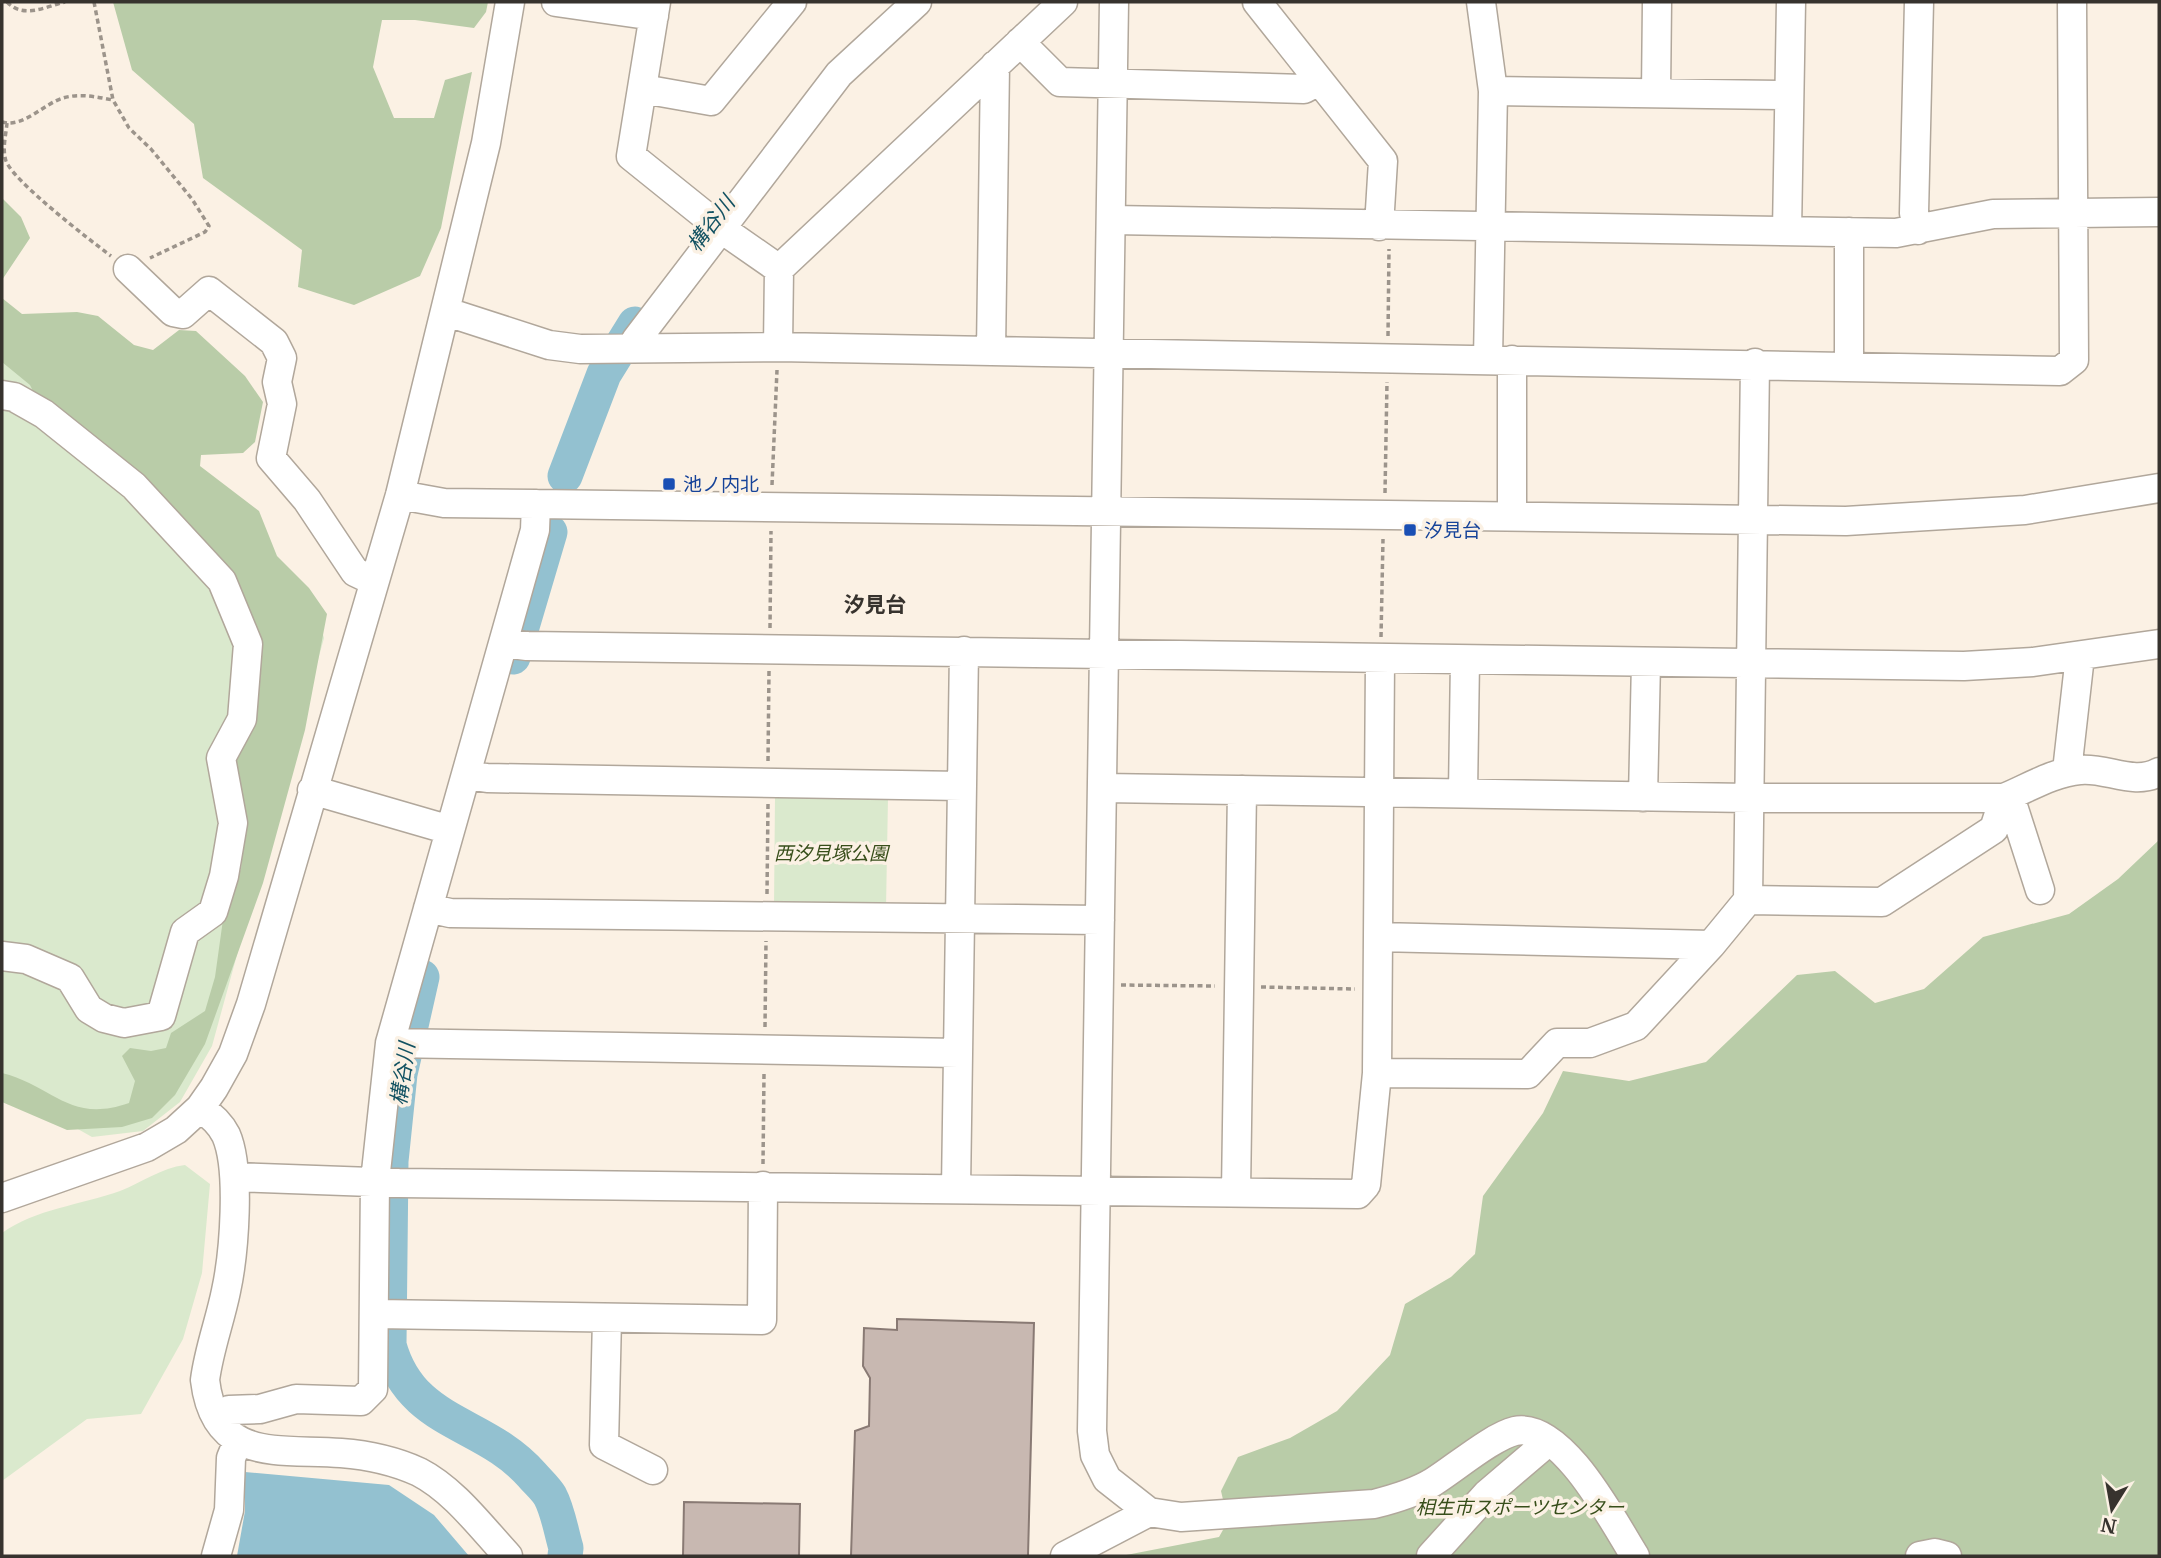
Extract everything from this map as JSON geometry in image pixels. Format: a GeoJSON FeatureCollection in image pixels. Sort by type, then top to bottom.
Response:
{"type":"FeatureCollection","features":[{"type":"Feature","properties":{"kind":"street"},"geometry":{"type":"LineString","coordinates":[[2,1198],[147,1147],[176,1130],[200,1108],[233,1054],[251,1004],[400,495],[447,312],[486,142],[510,2]]}},
{"type":"Feature","properties":{"kind":"street"},"geometry":{"type":"LineString","coordinates":[[556,2],[655,9],[631,156],[716,225],[779,269]]}},
{"type":"Feature","properties":{"kind":"street"},"geometry":{"type":"LineString","coordinates":[[643,89],[711,101],[792,2]]}},
{"type":"Feature","properties":{"kind":"street"},"geometry":{"type":"LineString","coordinates":[[622,348],[636,340],[716,225],[839,74],[917,2]]}},
{"type":"Feature","properties":{"kind":"street"},"geometry":{"type":"LineString","coordinates":[[778,347],[779,269],[1063,2]]}},
{"type":"Feature","properties":{"kind":"street"},"geometry":{"type":"LineString","coordinates":[[1114,2],[1113,220],[1107,353],[1107,512],[1092,1431],[1095,1455],[1107,1479],[1149,1513],[1181,1517],[1374,1504],[1400,1497],[1432,1482],[1514,1431],[1533,1432],[1549,1441],[1578,1467],[1635,1556]]}},
{"type":"Feature","properties":{"kind":"street"},"geometry":{"type":"LineString","coordinates":[[1257,2],[1383,161],[1384,226]]}},
{"type":"Feature","properties":{"kind":"street"},"geometry":{"type":"LineString","coordinates":[[1481,2],[1493,91],[1490,226],[1512,516]]}},
{"type":"Feature","properties":{"kind":"street"},"geometry":{"type":"LineString","coordinates":[[1656,93],[1657,2]]}},
{"type":"Feature","properties":{"kind":"street"},"geometry":{"type":"LineString","coordinates":[[1787,231],[1787,95],[1791,2]]}},
{"type":"Feature","properties":{"kind":"street"},"geometry":{"type":"LineString","coordinates":[[1918,230],[1914,213],[1919,2]]}},
{"type":"Feature","properties":{"kind":"street"},"geometry":{"type":"LineString","coordinates":[[447,312],[549,345],[622,348],[778,347],[1755,363],[2060,371],[2074,360],[2072,2]]}},
{"type":"Feature","properties":{"kind":"street"},"geometry":{"type":"LineString","coordinates":[[1020,42],[1060,82],[1304,89],[1319,81]]}},
{"type":"Feature","properties":{"kind":"street"},"geometry":{"type":"LineString","coordinates":[[991,351],[995,65]]}},
{"type":"Feature","properties":{"kind":"street"},"geometry":{"type":"LineString","coordinates":[[1493,91],[1787,95]]}},
{"type":"Feature","properties":{"kind":"street"},"geometry":{"type":"LineString","coordinates":[[1113,220],[1849,232],[1918,230],[1993,214],[2159,212]]}},
{"type":"Feature","properties":{"kind":"street"},"geometry":{"type":"LineString","coordinates":[[1849,232],[1849,365]]}},
{"type":"Feature","properties":{"kind":"street"},"geometry":{"type":"LineString","coordinates":[[128,270],[173,312],[183,314],[209,290],[274,342],[282,358],[277,382],[282,404],[271,458],[307,500],[355,572],[374,581]]}},
{"type":"Feature","properties":{"kind":"street"},"geometry":{"type":"LineString","coordinates":[[1377,1073],[1528,1074],[1557,1044],[1590,1043],[1636,1026],[1711,945],[1748,900],[1755,363]]}},
{"type":"Feature","properties":{"kind":"street"},"geometry":{"type":"LineString","coordinates":[[2,394],[14,397],[44,414],[134,486],[222,581],[248,645],[242,719],[221,758],[233,823],[224,876],[213,912],[185,932],[161,1016],[124,1023],[104,1018],[89,1009],[70,978],[26,959],[2,956]]}},
{"type":"Feature","properties":{"kind":"street"},"geometry":{"type":"LineString","coordinates":[[400,495],[444,503],[537,505],[1384,513],[1754,521],[1975,515],[2069,504],[2159,488]]}},
{"type":"Feature","properties":{"kind":"street"},"geometry":{"type":"LineString","coordinates":[[218,1419],[229,1410],[260,1409],[296,1399],[361,1401],[373,1389],[386,1314],[386,1182],[401,1044],[437,910],[450,830],[474,777],[513,645],[535,530],[537,505]]}},
{"type":"Feature","properties":{"kind":"street"},"geometry":{"type":"LineString","coordinates":[[513,645],[1104,652],[1380,660],[1964,666],[2080,656],[2159,644]]}},
{"type":"Feature","properties":{"kind":"street"},"geometry":{"type":"LineString","coordinates":[[956,1189],[964,651]]}},
{"type":"Feature","properties":{"kind":"street"},"geometry":{"type":"LineString","coordinates":[[2067,771],[2080,656]]}},
{"type":"Feature","properties":{"kind":"street"},"geometry":{"type":"LineString","coordinates":[[235,1177],[386,1182],[1358,1194],[1366,1185],[1377,1073],[1380,660]]}},
{"type":"Feature","properties":{"kind":"street"},"geometry":{"type":"LineString","coordinates":[[1464,793],[1465,660]]}},
{"type":"Feature","properties":{"kind":"street"},"geometry":{"type":"LineString","coordinates":[[1643,797],[1646,662]]}},
{"type":"Feature","properties":{"kind":"street"},"geometry":{"type":"LineString","coordinates":[[1103,788],[1643,797],[2004,798],[2067,771],[2084,769],[2133,777],[2152,776],[2159,772]]}},
{"type":"Feature","properties":{"kind":"street"},"geometry":{"type":"LineString","coordinates":[[474,777],[962,786]]}},
{"type":"Feature","properties":{"kind":"street"},"geometry":{"type":"LineString","coordinates":[[312,790],[450,830]]}},
{"type":"Feature","properties":{"kind":"street"},"geometry":{"type":"LineString","coordinates":[[1236,1192],[1242,790]]}},
{"type":"Feature","properties":{"kind":"street"},"geometry":{"type":"LineString","coordinates":[[2004,798],[2014,808],[2040,890]]}},
{"type":"Feature","properties":{"kind":"street"},"geometry":{"type":"LineString","coordinates":[[1748,900],[1882,902],[1994,830],[2004,798]]}},
{"type":"Feature","properties":{"kind":"street"},"geometry":{"type":"LineString","coordinates":[[437,910],[1100,920]]}},
{"type":"Feature","properties":{"kind":"street"},"geometry":{"type":"LineString","coordinates":[[1378,937],[1711,945]]}},
{"type":"Feature","properties":{"kind":"street"},"geometry":{"type":"LineString","coordinates":[[401,1044],[958,1053]]}},
{"type":"Feature","properties":{"kind":"street"},"geometry":{"type":"LineString","coordinates":[[200,1108],[213,1117],[225,1133],[232,1151],[235,1177],[226,1290],[205,1380],[207,1394],[218,1419],[238,1441],[261,1450],[341,1452],[381,1459],[419,1473],[452,1497],[508,1556]]}},
{"type":"Feature","properties":{"kind":"street"},"geometry":{"type":"LineString","coordinates":[[386,1314],[762,1320],[763,1186]]}},
{"type":"Feature","properties":{"kind":"street"},"geometry":{"type":"LineString","coordinates":[[607,1318],[604,1445],[653,1470]]}},
{"type":"Feature","properties":{"kind":"street"},"geometry":{"type":"LineString","coordinates":[[216,1556],[229,1510],[232,1458],[238,1441]]}},
{"type":"Feature","properties":{"kind":"street"},"geometry":{"type":"LineString","coordinates":[[1431,1556],[1488,1494],[1549,1441]]}},
{"type":"Feature","properties":{"kind":"street"},"geometry":{"type":"LineString","coordinates":[[1065,1556],[1149,1513]]}},
{"type":"Feature","properties":{"kind":"street"},"geometry":{"type":"LineString","coordinates":[[1920,1556],[1935,1553],[1947,1556]]}},
{"type":"Feature","properties":{"kind":"path"},"geometry":{"type":"LineString","coordinates":[[8,2],[15,9],[26,12],[65,2]]}},
{"type":"Feature","properties":{"kind":"path"},"geometry":{"type":"LineString","coordinates":[[94,2],[113,100],[129,128],[151,149],[192,199],[209,226],[205,232],[128,270],[59,215],[7,164],[4,152],[4,122],[21,120],[64,98],[90,95],[113,100]]}},
{"type":"Feature","properties":{"kind":"path"},"geometry":{"type":"LineString","coordinates":[[1380,660],[1388,358],[1384,226]]}},
{"type":"Feature","properties":{"kind":"green space"},"geometry":{"type":"Polygon","coordinates":[[[113,2],[488,2],[486,12],[474,28],[415,20],[382,20],[373,67],[394,118],[434,118],[445,80],[472,72],[441,228],[420,276],[354,305],[298,287],[302,250],[203,178],[194,124],[132,70],[113,2]]]}},
{"type":"Feature","properties":{"kind":"green space"},"geometry":{"type":"Polygon","coordinates":[[[2,198],[21,217],[30,238],[2,280],[2,198]]]}},
{"type":"Feature","properties":{"kind":"green space"},"geometry":{"type":"Polygon","coordinates":[[[2,298],[22,314],[77,312],[98,316],[134,345],[153,350],[179,330],[196,331],[245,376],[263,402],[255,442],[243,453],[201,455],[200,466],[259,511],[277,556],[309,588],[327,614],[305,730],[263,883],[205,1044],[175,1095],[152,1118],[122,1127],[67,1130],[2,1102],[2,1073],[76,1106],[91,1109],[129,1103],[135,1081],[122,1056],[130,1048],[151,1051],[166,1048],[171,1033],[205,1011],[215,977],[226,898],[241,869],[246,822],[236,761],[248,629],[141,482],[99,439],[42,410],[30,385],[2,362],[2,298]]]}},
{"type":"Feature","properties":{"kind":"green space"},"geometry":{"type":"Polygon","coordinates":[[[2,327],[316,610],[324,638],[212,1046],[180,1102],[143,1131],[92,1137],[14,1093],[2,1091],[2,327]]]}},
{"type":"Feature","properties":{"kind":"green space","name":"西汐見塚公園"},"geometry":{"type":"Polygon","coordinates":[[[775,797],[888,798],[886,908],[774,906],[775,797]]]}},
{"type":"Feature","properties":{"kind":"green space","name":"相生市スポーツセンター"},"geometry":{"type":"Polygon","coordinates":[[[2159,840],[2159,1556],[1121,1556],[1219,1537],[1228,1521],[1221,1491],[1238,1457],[1290,1438],[1337,1411],[1390,1355],[1405,1304],[1451,1277],[1475,1254],[1483,1196],[1543,1113],[1563,1071],[1629,1081],[1706,1062],[1797,975],[1835,971],[1875,1003],[1924,989],[1983,937],[2069,914],[2118,879],[2159,840]]]}},
{"type":"Feature","properties":{"kind":"green space"},"geometry":{"type":"Polygon","coordinates":[[[185,1165],[210,1184],[202,1273],[183,1339],[141,1414],[87,1419],[2,1481],[2,1233],[29,1218],[120,1191],[160,1172],[185,1165]]]}},
{"type":"Feature","properties":{"kind":"water"},"geometry":{"type":"Polygon","coordinates":[[[245,1472],[389,1485],[434,1515],[469,1556],[237,1556],[245,1511],[245,1472]]]}},
{"type":"Feature","properties":{"kind":"building"},"geometry":{"type":"Polygon","coordinates":[[[897,1319],[1034,1323],[1028,1556],[851,1556],[855,1431],[869,1426],[870,1378],[863,1366],[864,1328],[897,1330],[897,1319]]]}},
{"type":"Feature","properties":{"kind":"building"},"geometry":{"type":"Polygon","coordinates":[[[684,1502],[800,1504],[799,1556],[683,1556],[684,1502]]]}},
{"type":"Feature","properties":{"kind":"waterway","name":"構谷川"},"geometry":{"type":"LineString","coordinates":[[565,476],[604,374],[635,324]]}},
{"type":"Feature","properties":{"kind":"waterway","name":"構谷川"},"geometry":{"type":"LineString","coordinates":[[513,657],[550,532]]}},
{"type":"Feature","properties":{"kind":"waterway","name":"構谷川"},"geometry":{"type":"LineString","coordinates":[[422,977],[400,1074],[391,1161],[389,1345],[399,1372],[414,1392],[431,1407],[513,1457],[546,1491],[557,1515],[566,1548],[565,1556]]}},
{"type":"Feature","properties":{"kind":"place","name":"池ノ内北"},"geometry":{"type":"Point","coordinates":[669,484]}},
{"type":"Feature","properties":{"kind":"place","name":"汐見台"},"geometry":{"type":"Point","coordinates":[1410,530]}},
{"type":"Feature","properties":{"kind":"district","name":"汐見台"},"geometry":{"type":"Point","coordinates":[875,605]}}]}
